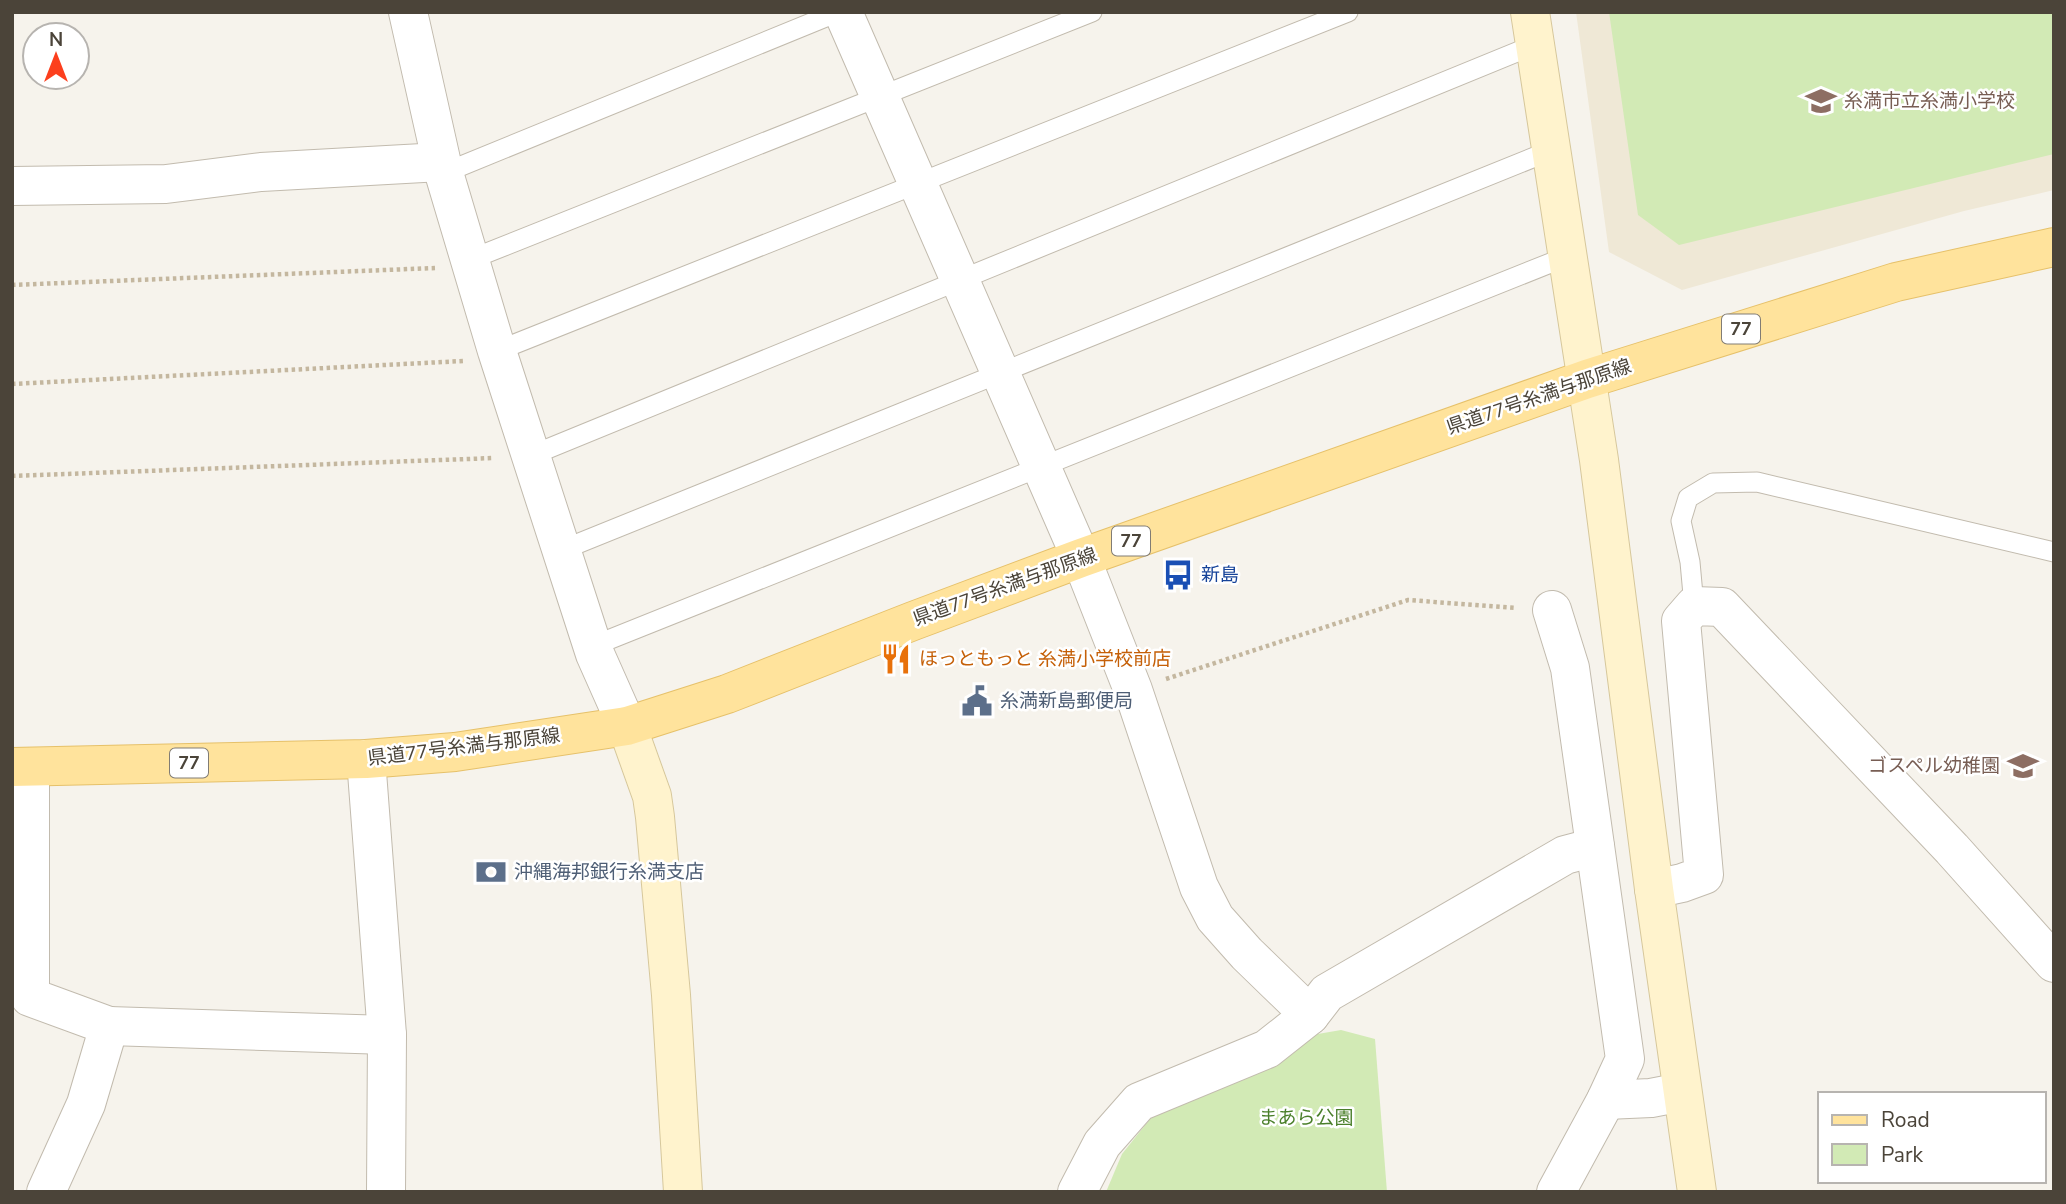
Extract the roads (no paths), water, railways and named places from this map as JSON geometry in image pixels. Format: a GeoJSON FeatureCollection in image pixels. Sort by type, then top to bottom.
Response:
{"type":"FeatureCollection","features":[{"type":"Feature","properties":{"kind":"main road","name":"県道77号糸満与那原線"},"geometry":{"type":"LineString","coordinates":[[21,767],[366,759],[455,752],[627,726],[727,694],[1081,558],[1587,379],[1896,282],[2054,247]]}},
{"type":"Feature","properties":{"kind":"street"},"geometry":{"type":"LineString","coordinates":[[408,12],[442,168],[497,351],[593,646],[627,726],[652,796],[671,995],[682,1192]]}},
{"type":"Feature","properties":{"kind":"street"},"geometry":{"type":"LineString","coordinates":[[841,12],[1081,558],[1133,690],[1199,887],[1215,918],[1247,954],[1310,1015]]}},
{"type":"Feature","properties":{"kind":"street"},"geometry":{"type":"LineString","coordinates":[[1532,29],[1587,379],[1697,1192]]}},
{"type":"Feature","properties":{"kind":"street"},"geometry":{"type":"LineString","coordinates":[[12,186],[166,184],[261,172],[442,168]]}},
{"type":"Feature","properties":{"kind":"street"},"geometry":{"type":"LineString","coordinates":[[1654,889],[1704,875],[1681,621],[1694,606],[1722,607],[1943,839],[2054,963]]}},
{"type":"Feature","properties":{"kind":"street"},"geometry":{"type":"LineString","coordinates":[[1552,610],[1570,668],[1625,1059],[1556,1192]]}},
{"type":"Feature","properties":{"kind":"street"},"geometry":{"type":"LineString","coordinates":[[366,759],[387,1035],[386,1192]]}},
{"type":"Feature","properties":{"kind":"street"},"geometry":{"type":"LineString","coordinates":[[21,767],[30,997],[109,1026],[387,1035]]}},
{"type":"Feature","properties":{"kind":"street"},"geometry":{"type":"LineString","coordinates":[[1077,1192],[1102,1144],[1139,1102],[1268,1049],[1310,1015],[1327,993],[1564,855],[1595,847]]}},
{"type":"Feature","properties":{"kind":"street"},"geometry":{"type":"LineString","coordinates":[[46,1192],[86,1104],[109,1026]]}},
{"type":"Feature","properties":{"kind":"street"},"geometry":{"type":"LineString","coordinates":[[1606,1100],[1651,1098],[1682,1092]]}},
{"type":"Feature","properties":{"kind":"lane"},"geometry":{"type":"LineString","coordinates":[[442,168],[841,12]]}},
{"type":"Feature","properties":{"kind":"lane"},"geometry":{"type":"LineString","coordinates":[[469,260],[1092,12]]}},
{"type":"Feature","properties":{"kind":"lane"},"geometry":{"type":"LineString","coordinates":[[497,351],[1348,12]]}},
{"type":"Feature","properties":{"kind":"lane"},"geometry":{"type":"LineString","coordinates":[[530,456],[960,281],[1532,29]]}},
{"type":"Feature","properties":{"kind":"lane"},"geometry":{"type":"LineString","coordinates":[[562,550],[1552,150]]}},
{"type":"Feature","properties":{"kind":"lane"},"geometry":{"type":"LineString","coordinates":[[593,646],[1568,256]]}},
{"type":"Feature","properties":{"kind":"lane"},"geometry":{"type":"LineString","coordinates":[[1694,606],[1690,562],[1681,520],[1688,498],[1713,483],[1757,482],[2054,552]]}},
{"type":"Feature","properties":{"kind":"place","name":"糸満市立糸満小学校"},"geometry":{"type":"Point","coordinates":[1821,101]}},
{"type":"Feature","properties":{"kind":"place","name":"新島"},"geometry":{"type":"Point","coordinates":[1178,575]}},
{"type":"Feature","properties":{"kind":"place","name":"ほっともっと 糸満小学校前店"},"geometry":{"type":"Point","coordinates":[896,659]}},
{"type":"Feature","properties":{"kind":"place","name":"糸満新島郵便局"},"geometry":{"type":"Point","coordinates":[977,701]}},
{"type":"Feature","properties":{"kind":"place","name":"ゴスペル幼稚園"},"geometry":{"type":"Point","coordinates":[2023,766]}},
{"type":"Feature","properties":{"kind":"place","name":"沖縄海邦銀行糸満支店"},"geometry":{"type":"Point","coordinates":[491,872]}},
{"type":"Feature","properties":{"kind":"park label","name":"まあら公園"},"geometry":{"type":"Point","coordinates":[1306,1118]}}]}
